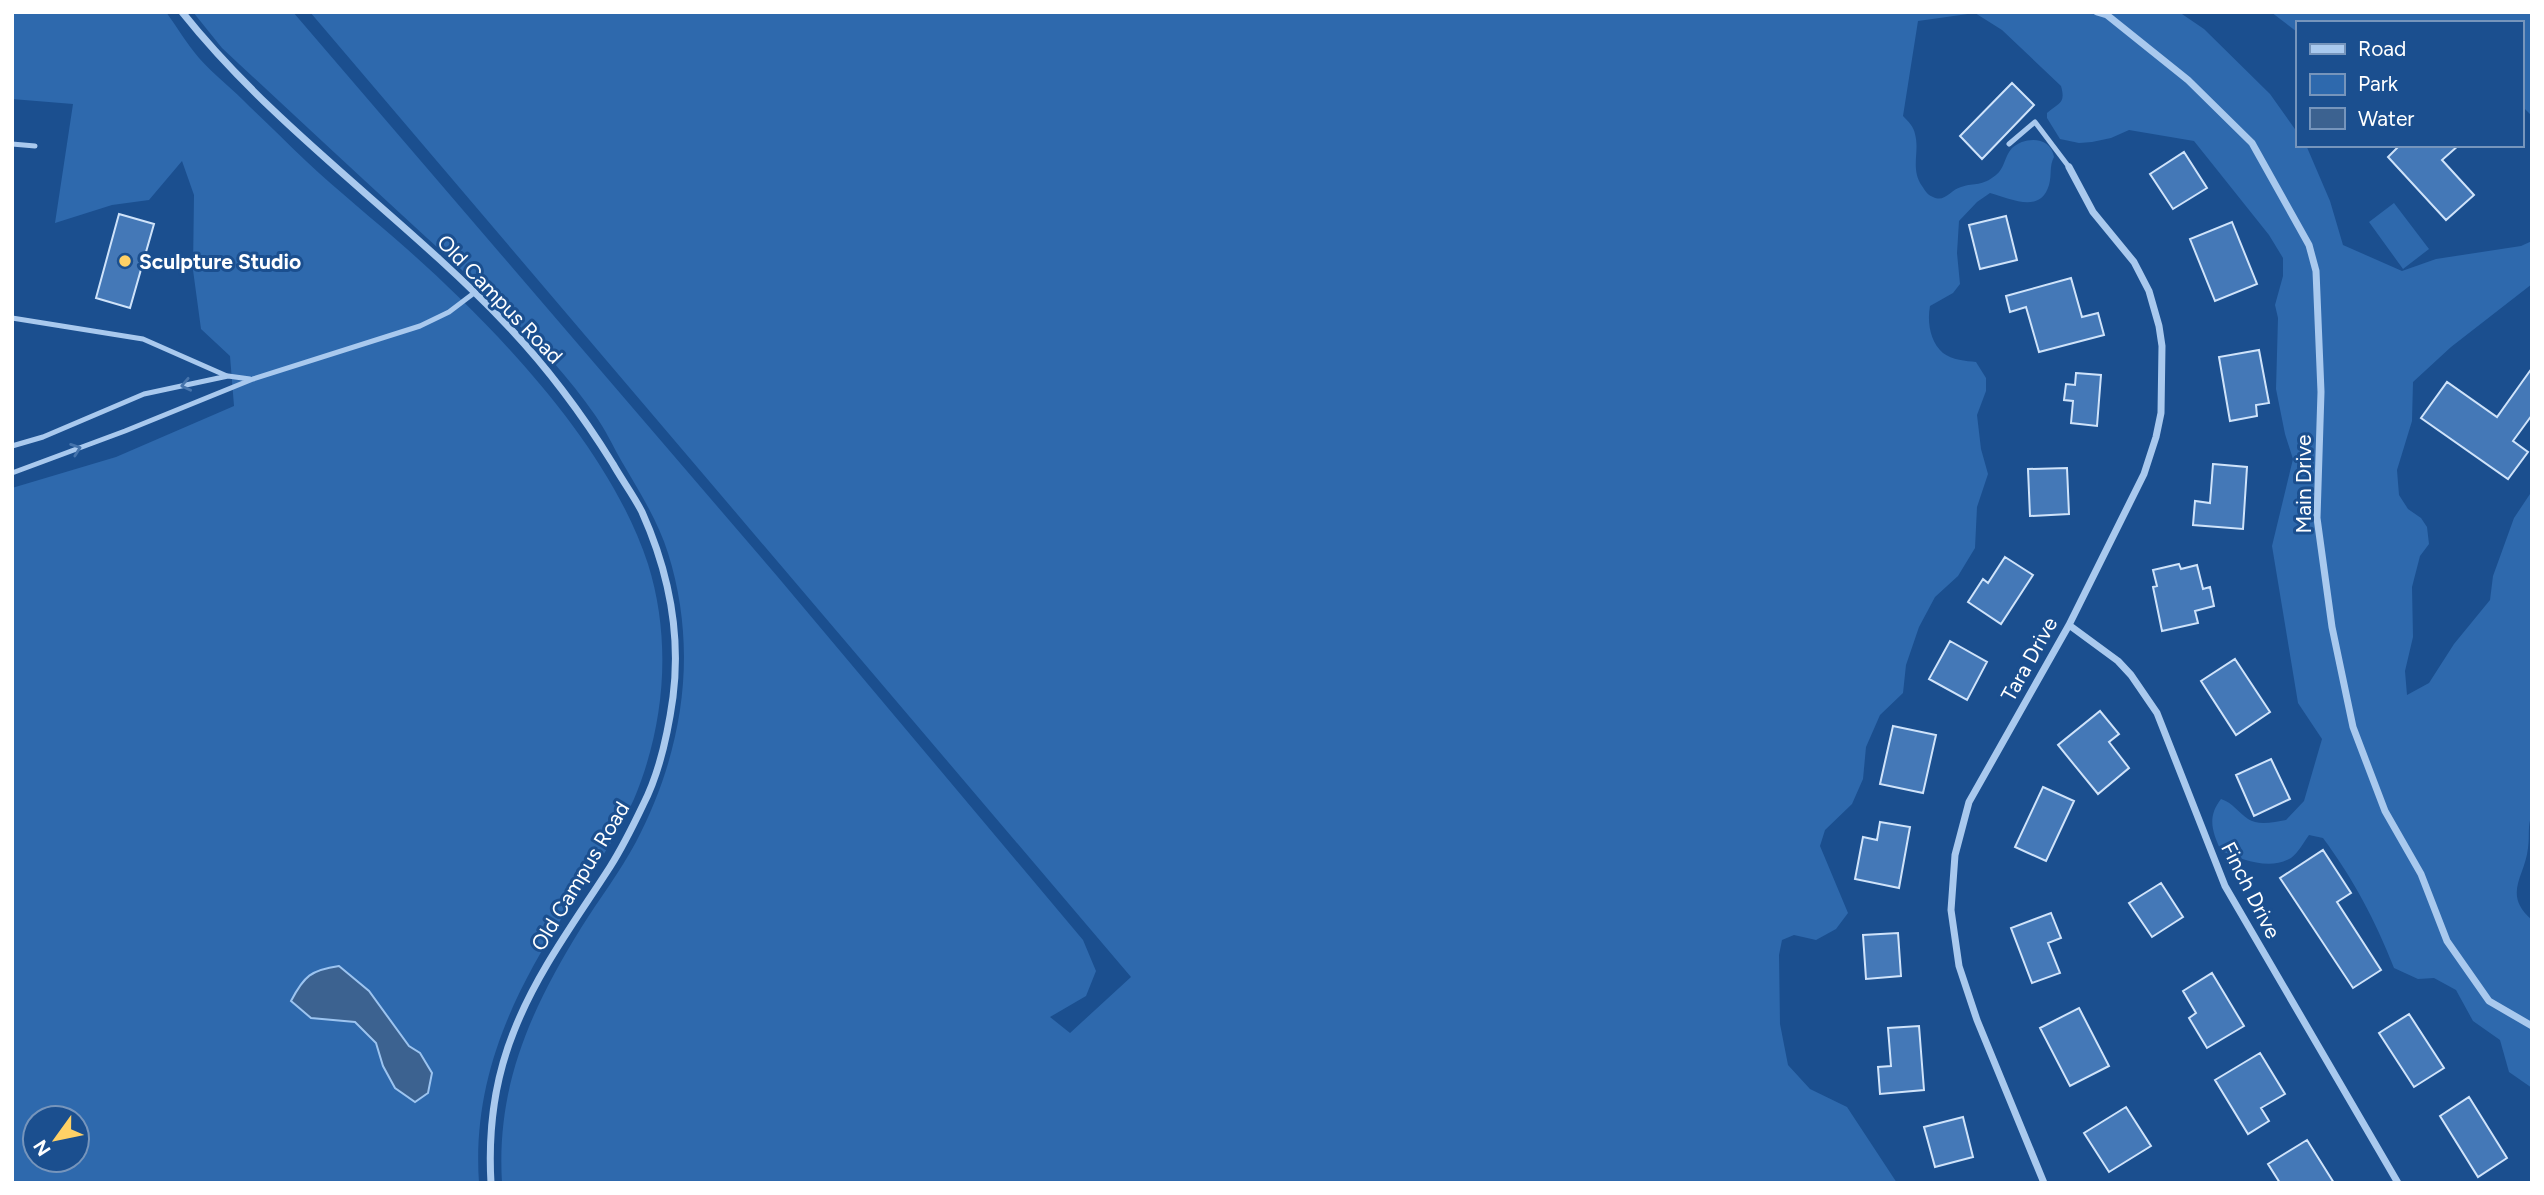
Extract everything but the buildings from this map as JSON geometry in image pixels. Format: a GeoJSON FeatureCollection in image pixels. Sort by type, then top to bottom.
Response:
{"type":"FeatureCollection","features":[{"type":"Feature","properties":{"kind":"street","name":"Old Campus Road"},"geometry":{"type":"LineString","coordinates":[[183,12],[215,53],[305,141],[506,324],[560,386],[586,422],[640,509],[660,557],[673,620],[677,667],[671,713],[661,757],[646,801],[611,865],[539,978],[514,1030],[503,1064],[493,1113],[489,1154],[491,1183]]}},
{"type":"Feature","properties":{"kind":"street","name":"Main Drive"},"geometry":{"type":"LineString","coordinates":[[2097,12],[2107,15],[2188,80],[2252,143],[2309,245],[2316,271],[2321,392],[2317,518],[2332,627],[2353,727],[2385,811],[2421,874],[2447,942],[2489,1001],[2532,1026]]}},
{"type":"Feature","properties":{"kind":"street","name":"Tara Drive"},"geometry":{"type":"LineString","coordinates":[[2044,1183],[1973,1009],[1959,966],[1951,910],[1955,855],[1969,802],[2069,625],[2152,454],[2161,413],[2163,368],[2159,326],[2149,291],[2134,262],[2093,212],[2070,167]]}},
{"type":"Feature","properties":{"kind":"street","name":"Finch Drive"},"geometry":{"type":"LineString","coordinates":[[2069,625],[2118,661],[2132,675],[2157,713],[2225,886],[2398,1183]]}},
{"type":"Feature","properties":{"kind":"lane"},"geometry":{"type":"LineString","coordinates":[[2009,144],[2035,122],[2070,167]]}},
{"type":"Feature","properties":{"kind":"lane"},"geometry":{"type":"LineString","coordinates":[[12,144],[35,146]]}},
{"type":"Feature","properties":{"kind":"lane"},"geometry":{"type":"LineString","coordinates":[[12,473],[253,379],[420,326],[449,312],[474,293]]}},
{"type":"Feature","properties":{"kind":"lane"},"geometry":{"type":"LineString","coordinates":[[12,318],[143,339],[228,376],[253,379]]}},
{"type":"Feature","properties":{"kind":"lane"},"geometry":{"type":"LineString","coordinates":[[12,446],[43,437],[144,394],[228,376]]}},
{"type":"Feature","properties":{"kind":"green space"},"geometry":{"type":"Polygon","coordinates":[[[12,12],[166,12],[195,53],[211,70],[318,172],[442,281],[513,353],[579,434],[607,477],[630,520],[648,564],[656,593],[662,653],[662,683],[653,742],[627,814],[546,945],[512,1008],[489,1075],[482,1110],[478,1146],[479,1183],[12,1183],[12,488],[116,457],[234,406],[230,356],[201,329],[193,270],[194,195],[182,161],[149,200],[112,205],[55,223],[73,104],[12,99],[12,12]],[[297,990],[291,1002],[355,1022],[376,1043],[383,1066],[420,1053],[409,1046],[369,991],[297,990]]]}},
{"type":"Feature","properties":{"kind":"green space"},"geometry":{"type":"Polygon","coordinates":[[[193,12],[293,12],[777,576],[1083,940],[1096,971],[1086,996],[1050,1017],[1070,1033],[1131,977],[310,12],[2179,12],[2204,29],[2270,94],[2296,131],[2296,147],[2307,147],[2330,201],[2343,245],[2402,271],[2436,259],[2521,246],[2532,241],[2532,284],[2451,347],[2413,382],[2412,421],[2397,470],[2399,495],[2408,509],[2421,518],[2427,527],[2429,544],[2420,556],[2412,587],[2413,637],[2405,671],[2407,695],[2429,683],[2454,644],[2490,600],[2493,576],[2514,518],[2532,491],[2532,814],[2529,844],[2517,893],[2523,911],[2532,920],[2532,1088],[2509,1072],[2500,1040],[2473,1021],[2456,990],[2434,978],[2418,979],[2394,968],[2363,901],[2323,838],[2309,835],[2291,858],[2274,864],[2256,862],[2221,851],[2215,837],[2212,818],[2221,799],[2252,821],[2266,823],[2286,820],[2304,801],[2322,739],[2298,703],[2272,546],[2293,459],[2276,389],[2278,318],[2275,305],[2283,276],[2283,258],[2269,235],[2194,141],[2129,130],[2092,142],[2079,143],[2060,139],[2047,118],[2047,113],[2062,100],[2061,86],[2002,30],[1975,13],[1918,21],[1903,116],[1914,131],[1918,179],[1929,195],[1941,198],[1961,187],[1991,179],[1999,172],[2012,148],[2024,141],[2043,142],[2052,150],[2054,157],[2049,185],[2039,200],[2015,201],[1990,193],[1959,221],[1957,253],[1960,284],[1953,293],[1930,306],[1930,331],[1935,343],[1943,353],[1951,357],[1976,362],[1986,378],[1986,391],[1977,415],[1981,449],[1988,474],[1977,507],[1975,548],[1958,576],[1935,597],[1919,627],[1906,665],[1903,693],[1880,715],[1866,747],[1863,779],[1852,804],[1825,830],[1820,846],[1848,913],[1836,929],[1816,940],[1794,935],[1782,940],[1779,955],[1780,1024],[1788,1065],[1810,1089],[1847,1107],[1897,1183],[502,1183],[505,1113],[520,1049],[532,1018],[563,958],[636,842],[665,773],[675,737],[684,664],[683,627],[668,553],[648,506],[602,426],[552,360],[479,285],[222,48],[193,12]]]}},
{"type":"Feature","properties":{"kind":"green space"},"geometry":{"type":"Polygon","coordinates":[[[2271,12],[2532,12],[2532,116],[2523,107],[2523,21],[2296,21],[2296,31],[2271,12]]]}},
{"type":"Feature","properties":{"kind":"green space"},"geometry":{"type":"Polygon","coordinates":[[[2394,203],[2429,249],[2403,269],[2369,222],[2394,203]]]}},
{"type":"Feature","properties":{"kind":"water"},"geometry":{"type":"Polygon","coordinates":[[[339,966],[369,991],[409,1046],[420,1053],[432,1073],[428,1093],[415,1102],[395,1088],[383,1066],[376,1043],[355,1022],[311,1018],[291,1001],[309,976],[339,966]]]}},
{"type":"Feature","properties":{"kind":"place","name":"Sculpture Studio"},"geometry":{"type":"Point","coordinates":[125,261]}}]}
